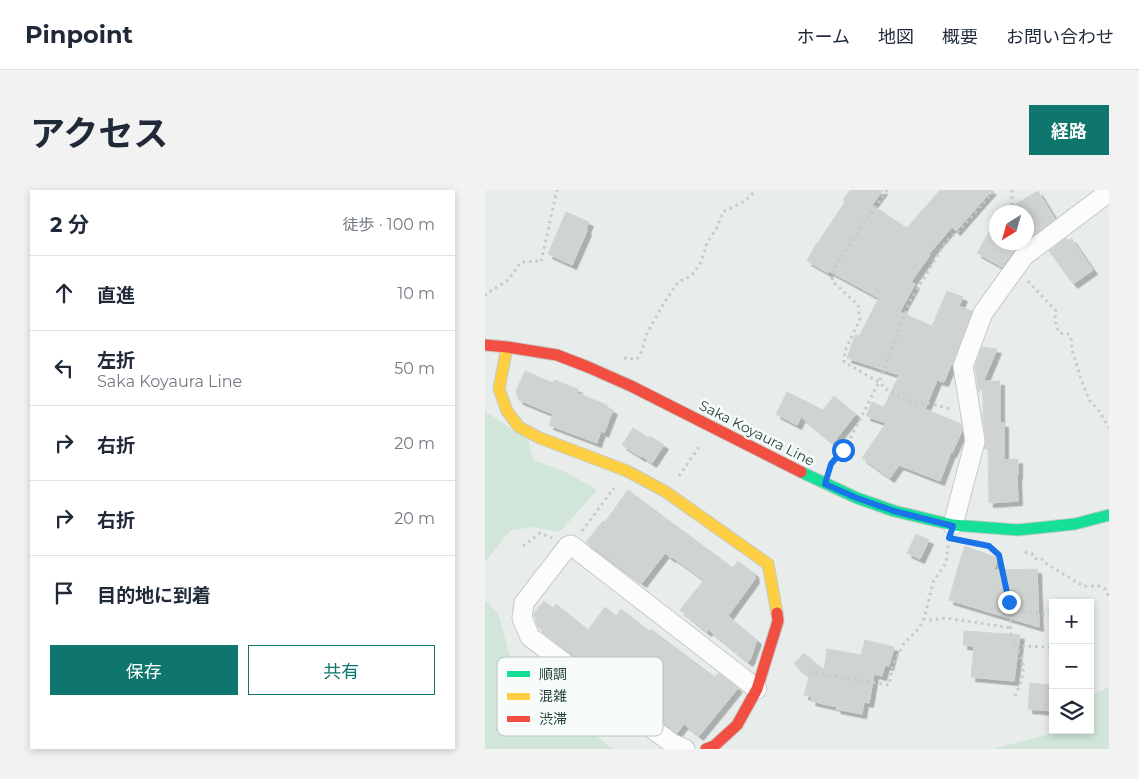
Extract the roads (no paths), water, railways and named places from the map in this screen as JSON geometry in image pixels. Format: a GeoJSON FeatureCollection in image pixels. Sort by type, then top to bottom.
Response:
{"type":"FeatureCollection","features":[{"type":"Feature","properties":{"kind":"main road","name":"Saka Koyaura Line"},"geometry":{"type":"LineString","coordinates":[[485,345],[557,355],[588,367],[631,386],[825,484],[894,511],[953,526],[1018,530],[1075,524],[1109,515]]}},
{"type":"Feature","properties":{"kind":"main road"},"geometry":{"type":"LineString","coordinates":[[507,347],[499,389],[507,411],[519,427],[540,438],[627,471],[666,492],[768,564],[778,621],[757,689],[737,725],[713,746],[706,749]]}},
{"type":"Feature","properties":{"kind":"street"},"geometry":{"type":"LineString","coordinates":[[953,526],[975,441],[963,366],[983,313],[1024,256],[1109,192]]}},
{"type":"Feature","properties":{"kind":"street"},"geometry":{"type":"LineString","coordinates":[[557,657],[530,637],[522,618],[524,603],[569,546],[757,689]]}},
{"type":"Feature","properties":{"kind":"street"},"geometry":{"type":"LineString","coordinates":[[662,736],[673,744],[685,749]]}}]}
